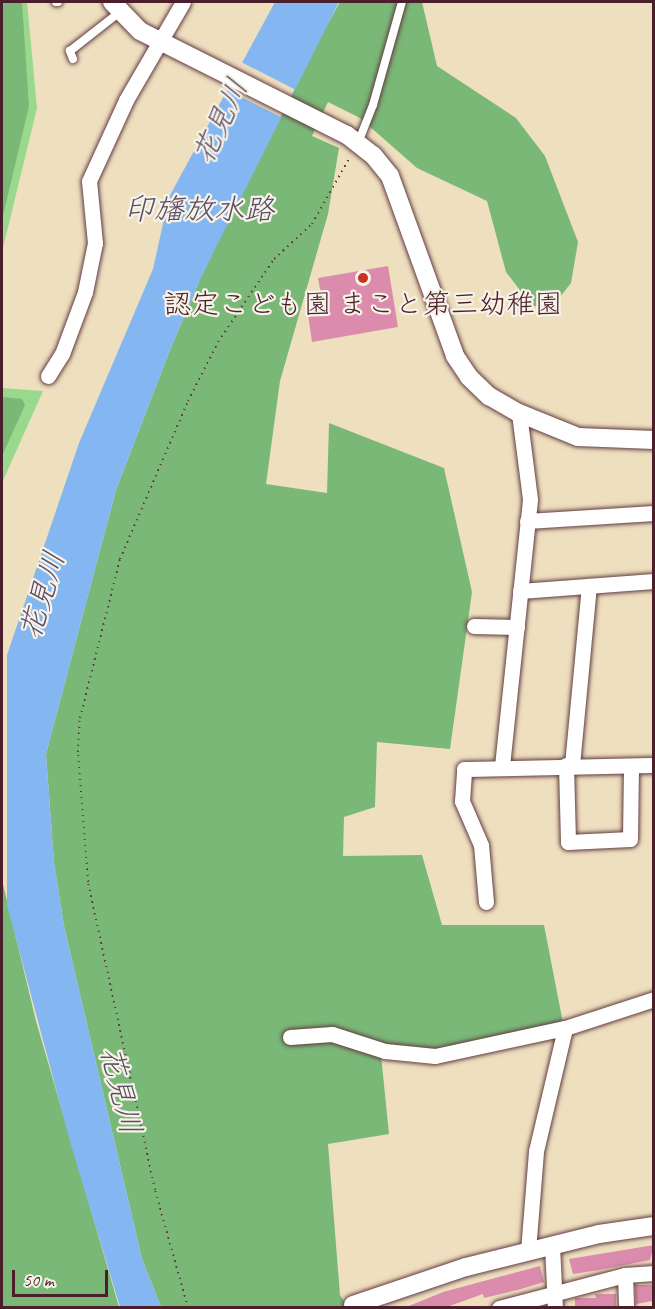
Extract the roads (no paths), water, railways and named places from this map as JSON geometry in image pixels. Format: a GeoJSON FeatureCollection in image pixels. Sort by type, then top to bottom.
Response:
{"type":"FeatureCollection","features":[{"type":"Feature","properties":{"kind":"street"},"geometry":{"type":"LineString","coordinates":[[48,376],[62,354],[85,292],[95,243],[89,181],[126,100],[170,45],[183,2]]}},
{"type":"Feature","properties":{"kind":"street"},"geometry":{"type":"LineString","coordinates":[[116,7],[140,31],[353,143],[390,176],[455,356],[469,377],[489,396],[519,413],[578,437],[654,440]]}},
{"type":"Feature","properties":{"kind":"street"},"geometry":{"type":"LineString","coordinates":[[502,766],[530,499],[519,413]]}},
{"type":"Feature","properties":{"kind":"street"},"geometry":{"type":"LineString","coordinates":[[527,521],[654,513]]}},
{"type":"Feature","properties":{"kind":"street"},"geometry":{"type":"LineString","coordinates":[[520,591],[654,581]]}},
{"type":"Feature","properties":{"kind":"street"},"geometry":{"type":"LineString","coordinates":[[589,586],[569,765],[568,842],[630,839],[631,766]]}},
{"type":"Feature","properties":{"kind":"street"},"geometry":{"type":"LineString","coordinates":[[474,626],[517,627]]}},
{"type":"Feature","properties":{"kind":"street"},"geometry":{"type":"LineString","coordinates":[[486,902],[481,845],[462,801],[464,769],[502,766],[654,765]]}},
{"type":"Feature","properties":{"kind":"street"},"geometry":{"type":"LineString","coordinates":[[290,1037],[332,1034],[385,1051],[435,1056],[565,1028],[654,999]]}},
{"type":"Feature","properties":{"kind":"street"},"geometry":{"type":"LineString","coordinates":[[528,1251],[536,1151],[565,1028]]}},
{"type":"Feature","properties":{"kind":"street"},"geometry":{"type":"LineString","coordinates":[[354,1306],[407,1285],[528,1251],[654,1226]]}},
{"type":"Feature","properties":{"kind":"street"},"geometry":{"type":"LineString","coordinates":[[552,1245],[555,1308]]}},
{"type":"Feature","properties":{"kind":"street"},"geometry":{"type":"LineString","coordinates":[[499,1308],[625,1275],[654,1273]]}},
{"type":"Feature","properties":{"kind":"street"},"geometry":{"type":"LineString","coordinates":[[625,1275],[626,1308]]}},
{"type":"Feature","properties":{"kind":"lane"},"geometry":{"type":"LineString","coordinates":[[353,143],[374,105],[402,2]]}},
{"type":"Feature","properties":{"kind":"lane"},"geometry":{"type":"LineString","coordinates":[[73,58],[70,51],[116,7]]}},
{"type":"Feature","properties":{"kind":"water","name":"印旛放水路"},"geometry":{"type":"Polygon","coordinates":[[[275,2],[339,2],[200,279],[170,350],[116,490],[46,754],[54,863],[64,926],[142,1259],[161,1307],[120,1307],[71,1145],[7,905],[7,655],[79,443],[153,269],[169,197],[275,2]]]}},
{"type":"Feature","properties":{"kind":"place","name":"認定こども園 まこと第三幼稚園"},"geometry":{"type":"Point","coordinates":[363,278]}},
{"type":"Feature","properties":{"kind":"water label","name":"花見川"},"geometry":{"type":"Point","coordinates":[220,121]}},
{"type":"Feature","properties":{"kind":"water label","name":"花見川"},"geometry":{"type":"Point","coordinates":[42,595]}},
{"type":"Feature","properties":{"kind":"water label","name":"花見川"},"geometry":{"type":"Point","coordinates":[121,1090]}}]}
